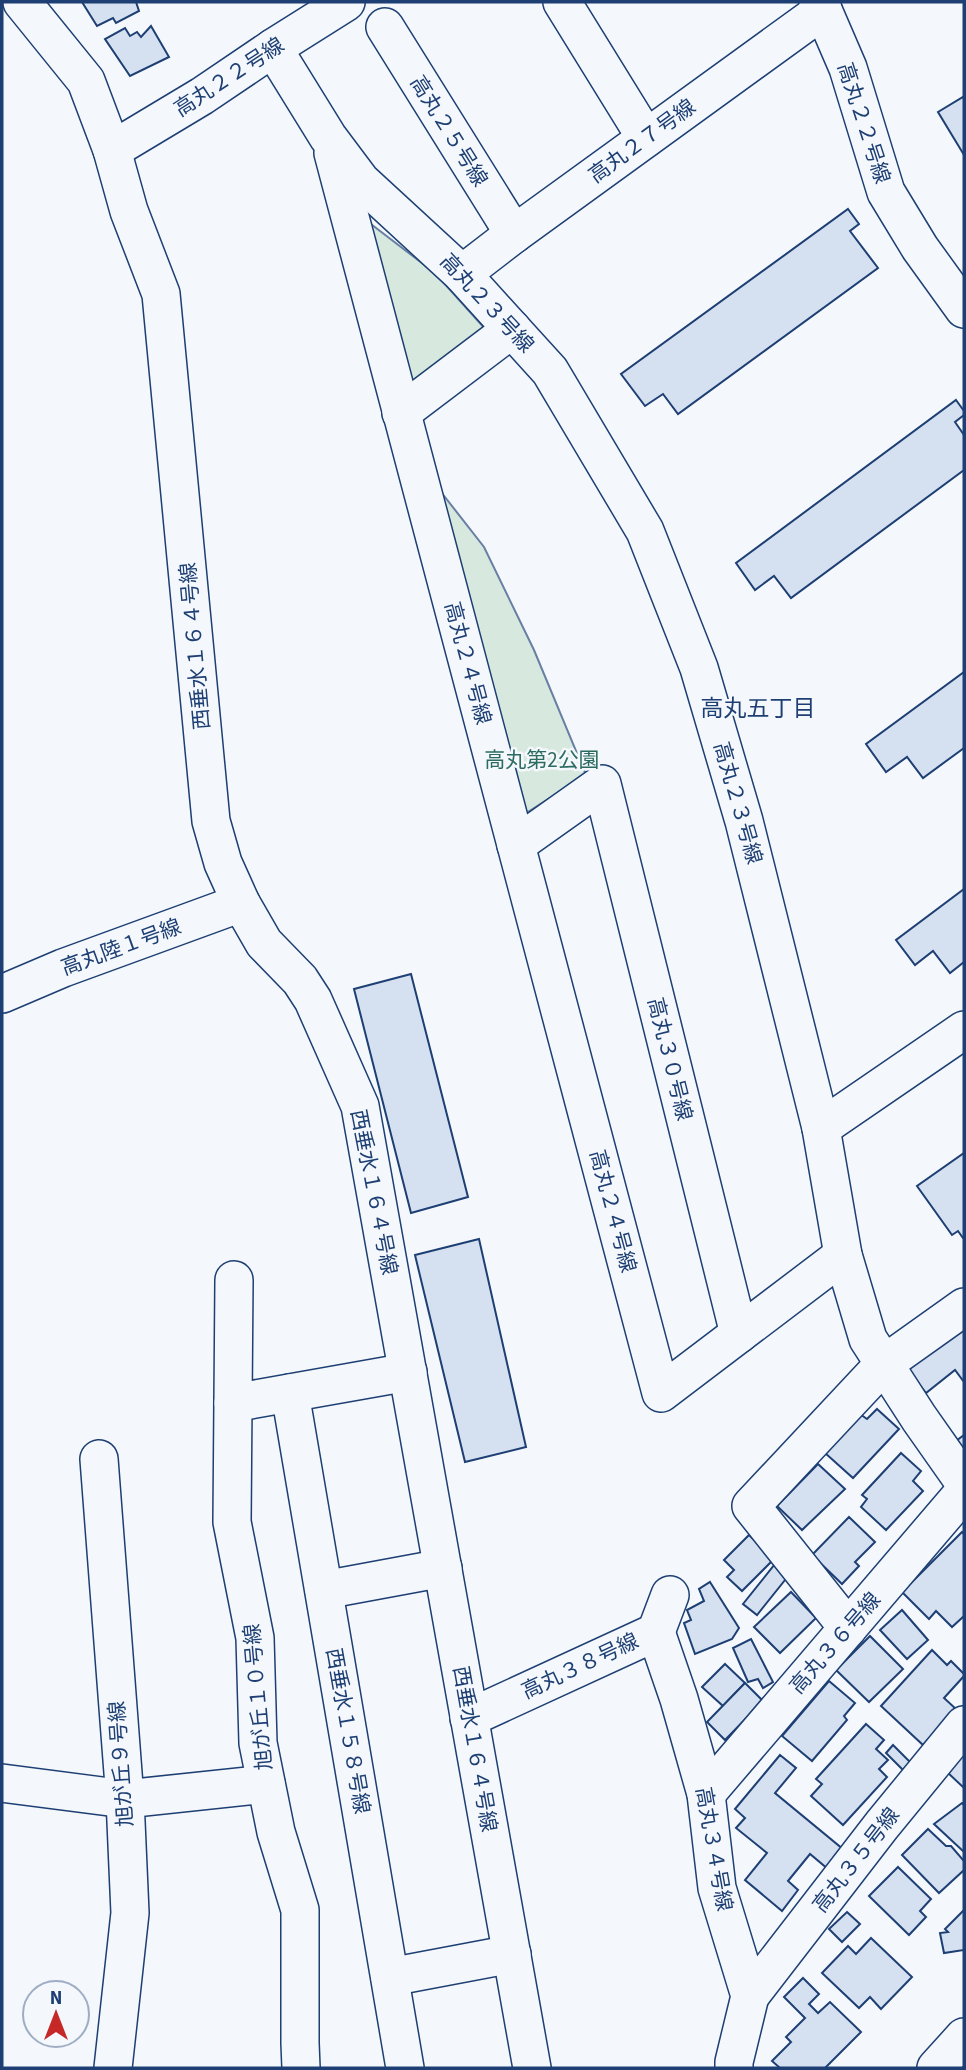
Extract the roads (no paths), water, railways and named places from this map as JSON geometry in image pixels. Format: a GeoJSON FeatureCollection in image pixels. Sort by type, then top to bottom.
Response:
{"type":"FeatureCollection","features":[{"type":"Feature","properties":{"kind":"street","name":"西垂水１６４号線"},"geometry":{"type":"LineString","coordinates":[[22,2],[86,81],[112,150],[129,211],[161,295],[211,821],[223,863],[241,903],[264,943],[300,980],[313,1000],[360,1106],[532,2068]]}},
{"type":"Feature","properties":{"kind":"street","name":"高丸２２号線"},"geometry":{"type":"LineString","coordinates":[[112,150],[202,96],[346,2]]}},
{"type":"Feature","properties":{"kind":"street"},"geometry":{"type":"LineString","coordinates":[[562,2],[646,138]]}},
{"type":"Feature","properties":{"kind":"street","name":"高丸２２号線"},"geometry":{"type":"LineString","coordinates":[[820,6],[848,68],[886,192],[920,248],[964,309]]}},
{"type":"Feature","properties":{"kind":"street","name":"高丸２７号線"},"geometry":{"type":"LineString","coordinates":[[462,274],[820,6]]}},
{"type":"Feature","properties":{"kind":"street"},"geometry":{"type":"LineString","coordinates":[[2,14],[86,81]]}},
{"type":"Feature","properties":{"kind":"street","name":"高丸２５号線"},"geometry":{"type":"LineString","coordinates":[[385,27],[514,234]]}},
{"type":"Feature","properties":{"kind":"street","name":"高丸２３号線"},"geometry":{"type":"LineString","coordinates":[[273,48],[328,137],[360,181],[462,274],[550,371],[645,531],[699,668],[744,821],[821,1128],[843,1255],[868,1339],[964,1482]]}},
{"type":"Feature","properties":{"kind":"street","name":"高丸２４号線"},"geometry":{"type":"LineString","coordinates":[[328,137],[661,1393],[739,1334]]}},
{"type":"Feature","properties":{"kind":"street"},"geometry":{"type":"LineString","coordinates":[[401,413],[512,329]]}},
{"type":"Feature","properties":{"kind":"street","name":"高丸３０号線"},"geometry":{"type":"LineString","coordinates":[[516,845],[601,784],[739,1334]]}},
{"type":"Feature","properties":{"kind":"street","name":"高丸陸１号線"},"geometry":{"type":"LineString","coordinates":[[2,994],[63,968],[241,903]]}},
{"type":"Feature","properties":{"kind":"street"},"geometry":{"type":"LineString","coordinates":[[821,1128],[964,1030]]}},
{"type":"Feature","properties":{"kind":"street"},"geometry":{"type":"LineString","coordinates":[[739,1334],[843,1255]]}},
{"type":"Feature","properties":{"kind":"street","name":"旭が丘１０号線"},"geometry":{"type":"LineString","coordinates":[[234,1280],[232,1522],[255,1637],[258,1743],[276,1832],[300,1910],[301,2068]]}},
{"type":"Feature","properties":{"kind":"street"},"geometry":{"type":"LineString","coordinates":[[848,1628],[751,1506],[884,1364],[964,1307]]}},
{"type":"Feature","properties":{"kind":"street"},"geometry":{"type":"LineString","coordinates":[[233,1403],[408,1372]]}},
{"type":"Feature","properties":{"kind":"street","name":"西垂水１５８号線"},"geometry":{"type":"LineString","coordinates":[[290,1393],[405,2068]]}},
{"type":"Feature","properties":{"kind":"street","name":"旭が丘９号線"},"geometry":{"type":"LineString","coordinates":[[99,1458],[125,1798],[130,1913],[113,2068]]}},
{"type":"Feature","properties":{"kind":"street","name":"高丸３６号線"},"geometry":{"type":"LineString","coordinates":[[706,1794],[964,1492]]}},
{"type":"Feature","properties":{"kind":"street"},"geometry":{"type":"LineString","coordinates":[[324,1590],[443,1568]]}},
{"type":"Feature","properties":{"kind":"street","name":"高丸３８号線"},"geometry":{"type":"LineString","coordinates":[[469,1717],[656,1632],[670,1595]]}},
{"type":"Feature","properties":{"kind":"street","name":"高丸３４号線"},"geometry":{"type":"LineString","coordinates":[[656,1632],[679,1699],[706,1794],[718,1888],[750,1996],[734,2068]]}},
{"type":"Feature","properties":{"kind":"street","name":"高丸３５号線"},"geometry":{"type":"LineString","coordinates":[[750,1996],[882,1825],[964,1725]]}},
{"type":"Feature","properties":{"kind":"street"},"geometry":{"type":"LineString","coordinates":[[2,1783],[125,1798],[266,1784]]}},
{"type":"Feature","properties":{"kind":"street"},"geometry":{"type":"LineString","coordinates":[[390,1977],[512,1954]]}},
{"type":"Feature","properties":{"kind":"street"},"geometry":{"type":"LineString","coordinates":[[936,2068],[964,2037]]}},
{"type":"Feature","properties":{"kind":"district","name":"高丸五丁目"},"geometry":{"type":"Point","coordinates":[758,708]}},
{"type":"Feature","properties":{"kind":"park label","name":"高丸第2公園"},"geometry":{"type":"Point","coordinates":[542,760]}}]}
